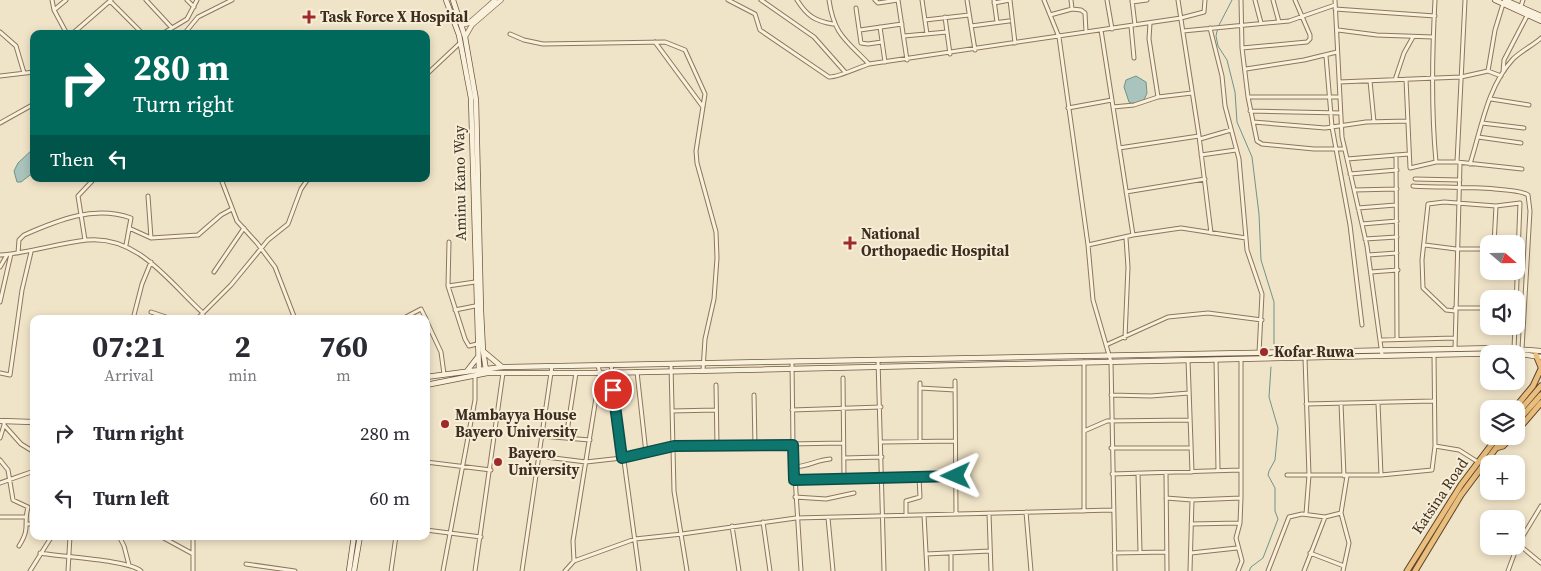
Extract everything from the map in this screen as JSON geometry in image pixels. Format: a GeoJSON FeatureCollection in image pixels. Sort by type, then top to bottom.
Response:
{"type":"FeatureCollection","features":[{"type":"Feature","properties":{"kind":"highway"},"geometry":{"type":"LineString","coordinates":[[1521,400],[1533,386],[1541,368],[1538,356]]}},
{"type":"Feature","properties":{"kind":"highway"},"geometry":{"type":"LineString","coordinates":[[1525,405],[1541,386]]}},
{"type":"Feature","properties":{"kind":"highway"},"geometry":{"type":"LineString","coordinates":[[1525,413],[1541,394]]}},
{"type":"Feature","properties":{"kind":"highway"},"geometry":{"type":"LineString","coordinates":[[1525,422],[1541,403]]}},
{"type":"Feature","properties":{"kind":"highway","name":"Katsina Road"},"geometry":{"type":"LineString","coordinates":[[1415,571],[1461,495],[1498,445]]}},
{"type":"Feature","properties":{"kind":"highway"},"geometry":{"type":"LineString","coordinates":[[1496,448],[1504,445]]}},
{"type":"Feature","properties":{"kind":"highway","name":"Katsina Road"},"geometry":{"type":"LineString","coordinates":[[1407,571],[1489,447]]}},
{"type":"Feature","properties":{"kind":"main road","name":"Aminu Kano Way"},"geometry":{"type":"LineString","coordinates":[[446,0],[461,43],[471,98],[483,351],[486,371]]}},
{"type":"Feature","properties":{"kind":"main road","name":"Aminu Kano Way"},"geometry":{"type":"LineString","coordinates":[[453,0],[465,37],[476,100],[475,282],[477,373]]}},
{"type":"Feature","properties":{"kind":"main road"},"geometry":{"type":"LineString","coordinates":[[1495,0],[1521,6],[1541,16]]}},
{"type":"Feature","properties":{"kind":"main road"},"geometry":{"type":"LineString","coordinates":[[1505,1],[1541,21]]}},
{"type":"Feature","properties":{"kind":"main road"},"geometry":{"type":"LineString","coordinates":[[1525,349],[1541,349]]}},
{"type":"Feature","properties":{"kind":"main road"},"geometry":{"type":"LineString","coordinates":[[792,365],[878,360],[1216,360],[1480,350]]}},
{"type":"Feature","properties":{"kind":"main road"},"geometry":{"type":"LineString","coordinates":[[483,351],[502,368]]}},
{"type":"Feature","properties":{"kind":"main road"},"geometry":{"type":"LineString","coordinates":[[430,384],[502,368],[552,366],[879,366],[1084,362],[1110,359],[1259,354],[1514,353],[1538,356]]}},
{"type":"Feature","properties":{"kind":"main road"},"geometry":{"type":"LineString","coordinates":[[467,371],[477,357]]}},
{"type":"Feature","properties":{"kind":"main road"},"geometry":{"type":"LineString","coordinates":[[628,365],[628,372]]}},
{"type":"Feature","properties":{"kind":"main road"},"geometry":{"type":"LineString","coordinates":[[486,371],[503,373],[611,373],[672,371],[703,367]]}},
{"type":"Feature","properties":{"kind":"main road"},"geometry":{"type":"LineString","coordinates":[[430,377],[467,371],[477,373]]}},
{"type":"Feature","properties":{"kind":"main road"},"geometry":{"type":"LineString","coordinates":[[3,422],[30,422]]}},
{"type":"Feature","properties":{"kind":"main road"},"geometry":{"type":"LineString","coordinates":[[349,571],[353,540]]}},
{"type":"Feature","properties":{"kind":"main road"},"geometry":{"type":"LineString","coordinates":[[354,571],[359,540]]}},
{"type":"Feature","properties":{"kind":"street"},"geometry":{"type":"LineString","coordinates":[[52,0],[54,10],[65,30]]}},
{"type":"Feature","properties":{"kind":"street"},"geometry":{"type":"LineString","coordinates":[[54,10],[66,0]]}},
{"type":"Feature","properties":{"kind":"street"},"geometry":{"type":"LineString","coordinates":[[77,30],[111,0],[139,30]]}},
{"type":"Feature","properties":{"kind":"street"},"geometry":{"type":"LineString","coordinates":[[146,0],[172,28]]}},
{"type":"Feature","properties":{"kind":"street"},"geometry":{"type":"LineString","coordinates":[[187,0],[194,7]]}},
{"type":"Feature","properties":{"kind":"street"},"geometry":{"type":"LineString","coordinates":[[169,30],[186,20],[197,0]]}},
{"type":"Feature","properties":{"kind":"street"},"geometry":{"type":"LineString","coordinates":[[187,30],[198,16],[232,0]]}},
{"type":"Feature","properties":{"kind":"street"},"geometry":{"type":"LineString","coordinates":[[462,25],[469,22],[495,0]]}},
{"type":"Feature","properties":{"kind":"street"},"geometry":{"type":"LineString","coordinates":[[465,37],[472,25],[501,0]]}},
{"type":"Feature","properties":{"kind":"street"},"geometry":{"type":"LineString","coordinates":[[728,0],[756,14],[760,30],[829,77],[835,78],[844,72],[869,64],[950,54],[1181,18],[1204,12],[1205,0]]}},
{"type":"Feature","properties":{"kind":"street"},"geometry":{"type":"LineString","coordinates":[[761,0],[814,37],[844,72]]}},
{"type":"Feature","properties":{"kind":"street"},"geometry":{"type":"LineString","coordinates":[[797,0],[805,14],[815,21],[833,24]]}},
{"type":"Feature","properties":{"kind":"street"},"geometry":{"type":"LineString","coordinates":[[830,0],[833,24],[869,64]]}},
{"type":"Feature","properties":{"kind":"street"},"geometry":{"type":"LineString","coordinates":[[875,0],[878,3],[898,0],[907,60]]}},
{"type":"Feature","properties":{"kind":"street"},"geometry":{"type":"LineString","coordinates":[[922,0],[927,34]]}},
{"type":"Feature","properties":{"kind":"street"},"geometry":{"type":"LineString","coordinates":[[966,0],[975,50]]}},
{"type":"Feature","properties":{"kind":"street"},"geometry":{"type":"LineString","coordinates":[[997,22],[994,1],[1010,0],[1015,43]]}},
{"type":"Feature","properties":{"kind":"street"},"geometry":{"type":"LineString","coordinates":[[1044,0],[1059,37],[1088,245],[1092,300],[1110,359],[1115,571]]}},
{"type":"Feature","properties":{"kind":"street"},"geometry":{"type":"LineString","coordinates":[[1071,0],[1072,9]]}},
{"type":"Feature","properties":{"kind":"street"},"geometry":{"type":"LineString","coordinates":[[1107,0],[1112,29]]}},
{"type":"Feature","properties":{"kind":"street"},"geometry":{"type":"LineString","coordinates":[[1134,58],[1132,1],[1147,0]]}},
{"type":"Feature","properties":{"kind":"street"},"geometry":{"type":"LineString","coordinates":[[1178,0],[1200,137],[1211,233]]}},
{"type":"Feature","properties":{"kind":"street"},"geometry":{"type":"LineString","coordinates":[[1241,0],[1240,25],[1242,48],[1256,141],[1262,144],[1336,150],[1345,149]]}},
{"type":"Feature","properties":{"kind":"street"},"geometry":{"type":"LineString","coordinates":[[1255,0],[1262,24]]}},
{"type":"Feature","properties":{"kind":"street"},"geometry":{"type":"LineString","coordinates":[[1273,0],[1279,22]]}},
{"type":"Feature","properties":{"kind":"street"},"geometry":{"type":"LineString","coordinates":[[1242,48],[1307,42],[1310,35],[1295,0]]}},
{"type":"Feature","properties":{"kind":"street"},"geometry":{"type":"LineString","coordinates":[[1436,0],[1433,37],[1433,134],[1436,162]]}},
{"type":"Feature","properties":{"kind":"street"},"geometry":{"type":"LineString","coordinates":[[1455,350],[1456,249],[1460,188],[1460,77],[1465,0]]}},
{"type":"Feature","properties":{"kind":"street"},"geometry":{"type":"LineString","coordinates":[[1521,6],[1523,0]]}},
{"type":"Feature","properties":{"kind":"street"},"geometry":{"type":"LineString","coordinates":[[1488,71],[1494,30],[1505,1]]}},
{"type":"Feature","properties":{"kind":"street"},"geometry":{"type":"LineString","coordinates":[[1183,31],[1279,22],[1302,18],[1313,11],[1335,5],[1434,16]]}},
{"type":"Feature","properties":{"kind":"street"},"geometry":{"type":"LineString","coordinates":[[1335,5],[1338,30],[1337,52],[1341,125],[1368,255],[1382,353]]}},
{"type":"Feature","properties":{"kind":"street"},"geometry":{"type":"LineString","coordinates":[[856,8],[862,43],[882,42]]}},
{"type":"Feature","properties":{"kind":"street"},"geometry":{"type":"LineString","coordinates":[[1050,15],[1072,9],[1083,11],[1086,32]]}},
{"type":"Feature","properties":{"kind":"street"},"geometry":{"type":"LineString","coordinates":[[1502,74],[1503,64],[1528,14]]}},
{"type":"Feature","properties":{"kind":"street"},"geometry":{"type":"LineString","coordinates":[[925,20],[969,15]]}},
{"type":"Feature","properties":{"kind":"street"},"geometry":{"type":"LineString","coordinates":[[945,17],[950,54]]}},
{"type":"Feature","properties":{"kind":"street"},"geometry":{"type":"LineString","coordinates":[[971,26],[1009,21]]}},
{"type":"Feature","properties":{"kind":"street"},"geometry":{"type":"LineString","coordinates":[[1150,23],[1150,39],[1158,97]]}},
{"type":"Feature","properties":{"kind":"street"},"geometry":{"type":"LineString","coordinates":[[860,30],[902,24]]}},
{"type":"Feature","properties":{"kind":"street"},"geometry":{"type":"LineString","coordinates":[[880,27],[886,62]]}},
{"type":"Feature","properties":{"kind":"street"},"geometry":{"type":"LineString","coordinates":[[1215,28],[1224,106],[1236,150],[1250,263],[1262,294],[1259,354]]}},
{"type":"Feature","properties":{"kind":"street"},"geometry":{"type":"LineString","coordinates":[[1100,30],[1133,235]]}},
{"type":"Feature","properties":{"kind":"street"},"geometry":{"type":"LineString","coordinates":[[1338,30],[1377,36],[1433,37]]}},
{"type":"Feature","properties":{"kind":"street"},"geometry":{"type":"LineString","coordinates":[[0,32],[16,46],[24,73]]}},
{"type":"Feature","properties":{"kind":"street"},"geometry":{"type":"LineString","coordinates":[[904,36],[947,32]]}},
{"type":"Feature","properties":{"kind":"street"},"geometry":{"type":"LineString","coordinates":[[510,34],[524,40],[543,44],[655,41],[678,46],[684,50],[705,94],[697,136],[697,163],[717,240],[714,299],[705,339],[703,367]]}},
{"type":"Feature","properties":{"kind":"street"},"geometry":{"type":"LineString","coordinates":[[1395,80],[1404,53],[1413,37]]}},
{"type":"Feature","properties":{"kind":"street"},"geometry":{"type":"LineString","coordinates":[[1470,164],[1482,123],[1502,74],[1515,58],[1541,38]]}},
{"type":"Feature","properties":{"kind":"street"},"geometry":{"type":"LineString","coordinates":[[655,41],[704,107]]}},
{"type":"Feature","properties":{"kind":"street"},"geometry":{"type":"LineString","coordinates":[[430,71],[461,43]]}},
{"type":"Feature","properties":{"kind":"street"},"geometry":{"type":"LineString","coordinates":[[1246,69],[1326,56],[1337,52]]}},
{"type":"Feature","properties":{"kind":"street"},"geometry":{"type":"LineString","coordinates":[[1509,53],[1515,58]]}},
{"type":"Feature","properties":{"kind":"street"},"geometry":{"type":"LineString","coordinates":[[1326,56],[1332,127],[1350,225],[1362,325]]}},
{"type":"Feature","properties":{"kind":"street"},"geometry":{"type":"LineString","coordinates":[[1339,82],[1395,80],[1434,76],[1460,77],[1488,71],[1502,74]]}},
{"type":"Feature","properties":{"kind":"street"},"geometry":{"type":"LineString","coordinates":[[0,76],[30,72]]}},
{"type":"Feature","properties":{"kind":"street"},"geometry":{"type":"LineString","coordinates":[[1406,79],[1410,168],[1436,162],[1522,170]]}},
{"type":"Feature","properties":{"kind":"street"},"geometry":{"type":"LineString","coordinates":[[1370,81],[1374,122]]}},
{"type":"Feature","properties":{"kind":"street"},"geometry":{"type":"LineString","coordinates":[[1113,107],[1134,105],[1158,97],[1192,93]]}},
{"type":"Feature","properties":{"kind":"street"},"geometry":{"type":"LineString","coordinates":[[1248,97],[1340,97]]}},
{"type":"Feature","properties":{"kind":"street"},"geometry":{"type":"LineString","coordinates":[[1491,99],[1529,105]]}},
{"type":"Feature","properties":{"kind":"street"},"geometry":{"type":"LineString","coordinates":[[1068,108],[1112,100]]}},
{"type":"Feature","properties":{"kind":"street"},"geometry":{"type":"LineString","coordinates":[[0,123],[30,106]]}},
{"type":"Feature","properties":{"kind":"street"},"geometry":{"type":"LineString","coordinates":[[1250,110],[1341,112]]}},
{"type":"Feature","properties":{"kind":"street"},"geometry":{"type":"LineString","coordinates":[[1253,122],[1332,127],[1374,122],[1408,121]]}},
{"type":"Feature","properties":{"kind":"street"},"geometry":{"type":"LineString","coordinates":[[1482,123],[1524,128]]}},
{"type":"Feature","properties":{"kind":"street"},"geometry":{"type":"LineString","coordinates":[[1119,148],[1200,137],[1231,130]]}},
{"type":"Feature","properties":{"kind":"street"},"geometry":{"type":"LineString","coordinates":[[1478,137],[1521,143]]}},
{"type":"Feature","properties":{"kind":"street"},"geometry":{"type":"LineString","coordinates":[[1202,156],[1236,150]]}},
{"type":"Feature","properties":{"kind":"street"},"geometry":{"type":"LineString","coordinates":[[1347,159],[1408,154]]}},
{"type":"Feature","properties":{"kind":"street"},"geometry":{"type":"LineString","coordinates":[[1396,155],[1397,340]]}},
{"type":"Feature","properties":{"kind":"street"},"geometry":{"type":"LineString","coordinates":[[1350,174],[1397,170]]}},
{"type":"Feature","properties":{"kind":"street"},"geometry":{"type":"LineString","coordinates":[[1126,192],[1205,179]]}},
{"type":"Feature","properties":{"kind":"street"},"geometry":{"type":"LineString","coordinates":[[1415,179],[1460,180]]}},
{"type":"Feature","properties":{"kind":"street"},"geometry":{"type":"LineString","coordinates":[[85,240],[78,196],[91,182]]}},
{"type":"Feature","properties":{"kind":"street"},"geometry":{"type":"LineString","coordinates":[[222,182],[237,220],[275,267],[293,315]]}},
{"type":"Feature","properties":{"kind":"street"},"geometry":{"type":"LineString","coordinates":[[0,255],[31,252],[85,240],[114,241],[126,245],[151,262],[203,313],[268,240],[288,224],[296,201],[306,182]]}},
{"type":"Feature","properties":{"kind":"street"},"geometry":{"type":"LineString","coordinates":[[1413,186],[1527,194],[1529,205],[1528,239],[1522,345]]}},
{"type":"Feature","properties":{"kind":"street"},"geometry":{"type":"LineString","coordinates":[[1354,190],[1396,189]]}},
{"type":"Feature","properties":{"kind":"street"},"geometry":{"type":"LineString","coordinates":[[148,196],[151,238]]}},
{"type":"Feature","properties":{"kind":"street"},"geometry":{"type":"LineString","coordinates":[[1480,309],[1446,310],[1438,300],[1424,290],[1422,270],[1427,227],[1427,204],[1444,202],[1496,206],[1517,203],[1521,205],[1520,235]]}},
{"type":"Feature","properties":{"kind":"street"},"geometry":{"type":"LineString","coordinates":[[1358,208],[1396,205]]}},
{"type":"Feature","properties":{"kind":"street"},"geometry":{"type":"LineString","coordinates":[[1494,235],[1496,206]]}},
{"type":"Feature","properties":{"kind":"street"},"geometry":{"type":"LineString","coordinates":[[129,228],[151,238],[198,235],[221,215],[232,209]]}},
{"type":"Feature","properties":{"kind":"street"},"geometry":{"type":"LineString","coordinates":[[18,253],[19,240],[24,235],[81,214],[130,217],[126,245]]}},
{"type":"Feature","properties":{"kind":"street"},"geometry":{"type":"LineString","coordinates":[[1362,224],[1397,220]]}},
{"type":"Feature","properties":{"kind":"street"},"geometry":{"type":"LineString","coordinates":[[214,272],[244,228]]}},
{"type":"Feature","properties":{"kind":"street"},"geometry":{"type":"LineString","coordinates":[[1088,245],[1133,235],[1181,228],[1246,238]]}},
{"type":"Feature","properties":{"kind":"street"},"geometry":{"type":"LineString","coordinates":[[1365,239],[1397,237]]}},
{"type":"Feature","properties":{"kind":"street"},"geometry":{"type":"LineString","coordinates":[[1125,338],[1128,267],[1126,238]]}},
{"type":"Feature","properties":{"kind":"street"},"geometry":{"type":"LineString","coordinates":[[449,242],[448,286],[466,343],[470,346],[477,344]]}},
{"type":"Feature","properties":{"kind":"street"},"geometry":{"type":"LineString","coordinates":[[1424,245],[1456,249],[1480,249]]}},
{"type":"Feature","properties":{"kind":"street"},"geometry":{"type":"LineString","coordinates":[[0,373],[10,375],[12,373],[12,354],[31,252]]}},
{"type":"Feature","properties":{"kind":"street"},"geometry":{"type":"LineString","coordinates":[[1368,255],[1397,253]]}},
{"type":"Feature","properties":{"kind":"street"},"geometry":{"type":"LineString","coordinates":[[0,267],[9,255]]}},
{"type":"Feature","properties":{"kind":"street"},"geometry":{"type":"LineString","coordinates":[[0,302],[9,255]]}},
{"type":"Feature","properties":{"kind":"street"},"geometry":{"type":"LineString","coordinates":[[134,315],[142,284],[151,262]]}},
{"type":"Feature","properties":{"kind":"street"},"geometry":{"type":"LineString","coordinates":[[1371,272],[1398,270]]}},
{"type":"Feature","properties":{"kind":"street"},"geometry":{"type":"LineString","coordinates":[[448,286],[475,282]]}},
{"type":"Feature","properties":{"kind":"street"},"geometry":{"type":"LineString","coordinates":[[455,310],[476,306]]}},
{"type":"Feature","properties":{"kind":"street"},"geometry":{"type":"LineString","coordinates":[[410,315],[421,309],[424,315]]}},
{"type":"Feature","properties":{"kind":"street"},"geometry":{"type":"LineString","coordinates":[[151,312],[160,315]]}},
{"type":"Feature","properties":{"kind":"street"},"geometry":{"type":"LineString","coordinates":[[1106,345],[1125,338],[1158,320],[1177,316],[1208,313],[1262,320]]}},
{"type":"Feature","properties":{"kind":"street"},"geometry":{"type":"LineString","coordinates":[[430,328],[441,352],[444,374]]}},
{"type":"Feature","properties":{"kind":"street"},"geometry":{"type":"LineString","coordinates":[[1381,340],[1455,338]]}},
{"type":"Feature","properties":{"kind":"street"},"geometry":{"type":"LineString","coordinates":[[1287,475],[1381,475],[1432,470],[1435,446],[1433,402],[1434,354]]}},
{"type":"Feature","properties":{"kind":"street"},"geometry":{"type":"LineString","coordinates":[[1305,357],[1309,475],[1306,514]]}},
{"type":"Feature","properties":{"kind":"street"},"geometry":{"type":"LineString","coordinates":[[1238,571],[1242,561],[1237,548],[1236,538],[1240,523],[1242,470],[1241,359]]}},
{"type":"Feature","properties":{"kind":"street"},"geometry":{"type":"LineString","coordinates":[[878,360],[882,442],[884,571]]}},
{"type":"Feature","properties":{"kind":"street"},"geometry":{"type":"LineString","coordinates":[[1188,360],[1192,472]]}},
{"type":"Feature","properties":{"kind":"street"},"geometry":{"type":"LineString","coordinates":[[1216,360],[1218,470]]}},
{"type":"Feature","properties":{"kind":"street"},"geometry":{"type":"LineString","coordinates":[[1084,362],[1084,511]]}},
{"type":"Feature","properties":{"kind":"street"},"geometry":{"type":"LineString","coordinates":[[610,365],[639,571]]}},
{"type":"Feature","properties":{"kind":"street"},"geometry":{"type":"LineString","coordinates":[[672,365],[674,491],[687,571]]}},
{"type":"Feature","properties":{"kind":"street"},"geometry":{"type":"LineString","coordinates":[[792,365],[794,480],[800,571]]}},
{"type":"Feature","properties":{"kind":"street"},"geometry":{"type":"LineString","coordinates":[[522,571],[552,366]]}},
{"type":"Feature","properties":{"kind":"street"},"geometry":{"type":"LineString","coordinates":[[574,561],[573,541],[600,373],[598,366]]}},
{"type":"Feature","properties":{"kind":"street"},"geometry":{"type":"LineString","coordinates":[[637,372],[646,453]]}},
{"type":"Feature","properties":{"kind":"street"},"geometry":{"type":"LineString","coordinates":[[443,571],[475,400],[477,373]]}},
{"type":"Feature","properties":{"kind":"street"},"geometry":{"type":"LineString","coordinates":[[475,571],[491,470],[503,373]]}},
{"type":"Feature","properties":{"kind":"street"},"geometry":{"type":"LineString","coordinates":[[566,438],[576,373]]}},
{"type":"Feature","properties":{"kind":"street"},"geometry":{"type":"LineString","coordinates":[[843,378],[844,479]]}},
{"type":"Feature","properties":{"kind":"street"},"geometry":{"type":"LineString","coordinates":[[954,381],[956,514]]}},
{"type":"Feature","properties":{"kind":"street"},"geometry":{"type":"LineString","coordinates":[[920,383],[920,441]]}},
{"type":"Feature","properties":{"kind":"street"},"geometry":{"type":"LineString","coordinates":[[716,384],[717,446]]}},
{"type":"Feature","properties":{"kind":"street"},"geometry":{"type":"LineString","coordinates":[[920,388],[955,390]]}},
{"type":"Feature","properties":{"kind":"street"},"geometry":{"type":"LineString","coordinates":[[1111,395],[1150,396],[1190,393]]}},
{"type":"Feature","properties":{"kind":"street"},"geometry":{"type":"LineString","coordinates":[[754,395],[755,446]]}},
{"type":"Feature","properties":{"kind":"street"},"geometry":{"type":"LineString","coordinates":[[1306,404],[1433,402]]}},
{"type":"Feature","properties":{"kind":"street"},"geometry":{"type":"LineString","coordinates":[[1341,403],[1345,476],[1340,513],[1348,543],[1343,571]]}},
{"type":"Feature","properties":{"kind":"street"},"geometry":{"type":"LineString","coordinates":[[1378,403],[1381,475]]}},
{"type":"Feature","properties":{"kind":"street"},"geometry":{"type":"LineString","coordinates":[[792,410],[881,407]]}},
{"type":"Feature","properties":{"kind":"street"},"geometry":{"type":"LineString","coordinates":[[672,411],[716,410]]}},
{"type":"Feature","properties":{"kind":"street"},"geometry":{"type":"LineString","coordinates":[[1084,431],[1111,421],[1190,420]]}},
{"type":"Feature","properties":{"kind":"street"},"geometry":{"type":"LineString","coordinates":[[0,438],[3,422]]}},
{"type":"Feature","properties":{"kind":"street"},"geometry":{"type":"LineString","coordinates":[[3,422],[21,444],[30,450]]}},
{"type":"Feature","properties":{"kind":"street"},"geometry":{"type":"LineString","coordinates":[[541,436],[590,440]]}},
{"type":"Feature","properties":{"kind":"street"},"geometry":{"type":"LineString","coordinates":[[882,442],[955,441]]}},
{"type":"Feature","properties":{"kind":"street"},"geometry":{"type":"LineString","coordinates":[[538,456],[586,462],[622,458],[674,446],[843,443]]}},
{"type":"Feature","properties":{"kind":"street"},"geometry":{"type":"LineString","coordinates":[[1435,446],[1459,450],[1478,462]]}},
{"type":"Feature","properties":{"kind":"street"},"geometry":{"type":"LineString","coordinates":[[1111,448],[1191,448]]}},
{"type":"Feature","properties":{"kind":"street"},"geometry":{"type":"LineString","coordinates":[[844,458],[882,457]]}},
{"type":"Feature","properties":{"kind":"street"},"geometry":{"type":"LineString","coordinates":[[794,467],[809,466],[819,461],[830,459]]}},
{"type":"Feature","properties":{"kind":"street"},"geometry":{"type":"LineString","coordinates":[[0,460],[8,470],[13,500],[28,507],[25,518],[28,524],[26,534],[19,546]]}},
{"type":"Feature","properties":{"kind":"street"},"geometry":{"type":"LineString","coordinates":[[430,462],[491,470]]}},
{"type":"Feature","properties":{"kind":"street"},"geometry":{"type":"LineString","coordinates":[[1112,474],[1242,470]]}},
{"type":"Feature","properties":{"kind":"street"},"geometry":{"type":"LineString","coordinates":[[0,483],[30,472]]}},
{"type":"Feature","properties":{"kind":"street"},"geometry":{"type":"LineString","coordinates":[[1138,473],[1140,551]]}},
{"type":"Feature","properties":{"kind":"street"},"geometry":{"type":"LineString","coordinates":[[1166,473],[1167,571]]}},
{"type":"Feature","properties":{"kind":"street"},"geometry":{"type":"LineString","coordinates":[[794,480],[956,476]]}},
{"type":"Feature","properties":{"kind":"street"},"geometry":{"type":"LineString","coordinates":[[906,515],[906,500],[918,499],[920,496],[920,477]]}},
{"type":"Feature","properties":{"kind":"street"},"geometry":{"type":"LineString","coordinates":[[795,497],[826,499],[854,493]]}},
{"type":"Feature","properties":{"kind":"street"},"geometry":{"type":"LineString","coordinates":[[1166,498],[1192,500],[1241,498]]}},
{"type":"Feature","properties":{"kind":"street"},"geometry":{"type":"LineString","coordinates":[[1190,571],[1192,500]]}},
{"type":"Feature","properties":{"kind":"street"},"geometry":{"type":"LineString","coordinates":[[1525,532],[1541,506]]}},
{"type":"Feature","properties":{"kind":"street"},"geometry":{"type":"LineString","coordinates":[[566,571],[574,561],[635,539],[796,518],[1114,510]]}},
{"type":"Feature","properties":{"kind":"street"},"geometry":{"type":"LineString","coordinates":[[1026,512],[1031,571]]}},
{"type":"Feature","properties":{"kind":"street"},"geometry":{"type":"LineString","coordinates":[[989,513],[991,571]]}},
{"type":"Feature","properties":{"kind":"street"},"geometry":{"type":"LineString","coordinates":[[1268,571],[1287,520],[1296,514],[1325,518],[1340,513]]}},
{"type":"Feature","properties":{"kind":"street"},"geometry":{"type":"LineString","coordinates":[[924,515],[927,571]]}},
{"type":"Feature","properties":{"kind":"street"},"geometry":{"type":"LineString","coordinates":[[0,517],[25,518]]}},
{"type":"Feature","properties":{"kind":"street"},"geometry":{"type":"LineString","coordinates":[[828,518],[833,571]]}},
{"type":"Feature","properties":{"kind":"street"},"geometry":{"type":"LineString","coordinates":[[1304,571],[1325,518]]}},
{"type":"Feature","properties":{"kind":"street"},"geometry":{"type":"LineString","coordinates":[[763,522],[770,571]]}},
{"type":"Feature","properties":{"kind":"street"},"geometry":{"type":"LineString","coordinates":[[1191,524],[1240,523]]}},
{"type":"Feature","properties":{"kind":"street"},"geometry":{"type":"LineString","coordinates":[[732,526],[739,571]]}},
{"type":"Feature","properties":{"kind":"street"},"geometry":{"type":"LineString","coordinates":[[430,530],[481,537]]}},
{"type":"Feature","properties":{"kind":"street"},"geometry":{"type":"LineString","coordinates":[[30,571],[49,540]]}},
{"type":"Feature","properties":{"kind":"street"},"geometry":{"type":"LineString","coordinates":[[68,571],[70,540]]}},
{"type":"Feature","properties":{"kind":"street"},"geometry":{"type":"LineString","coordinates":[[120,540],[129,565]]}},
{"type":"Feature","properties":{"kind":"street"},"geometry":{"type":"LineString","coordinates":[[167,540],[193,554]]}},
{"type":"Feature","properties":{"kind":"street"},"geometry":{"type":"LineString","coordinates":[[192,571],[193,540]]}},
{"type":"Feature","properties":{"kind":"street"},"geometry":{"type":"LineString","coordinates":[[391,571],[395,540]]}},
{"type":"Feature","properties":{"kind":"street"},"geometry":{"type":"LineString","coordinates":[[1190,553],[1237,548]]}},
{"type":"Feature","properties":{"kind":"street"},"geometry":{"type":"LineString","coordinates":[[1525,550],[1541,563]]}},
{"type":"Feature","properties":{"kind":"street"},"geometry":{"type":"LineString","coordinates":[[926,554],[990,551]]}},
{"type":"Feature","properties":{"kind":"street"},"geometry":{"type":"LineString","coordinates":[[1114,552],[1167,552]]}},
{"type":"Feature","properties":{"kind":"street"},"geometry":{"type":"LineString","coordinates":[[40,553],[129,565],[141,571]]}},
{"type":"Feature","properties":{"kind":"street"},"geometry":{"type":"LineString","coordinates":[[1310,553],[1344,566]]}},
{"type":"Feature","properties":{"kind":"street"},"geometry":{"type":"LineString","coordinates":[[951,554],[951,571]]}},
{"type":"Feature","properties":{"kind":"street"},"geometry":{"type":"LineString","coordinates":[[1508,571],[1514,555]]}},
{"type":"Feature","properties":{"kind":"street"},"geometry":{"type":"LineString","coordinates":[[246,564],[295,571]]}},
{"type":"Feature","properties":{"kind":"water"},"geometry":{"type":"Polygon","coordinates":[[[1136,76],[1146,82],[1147,93],[1144,100],[1133,104],[1129,102],[1124,87],[1126,80],[1136,76]]]}},
{"type":"Feature","properties":{"kind":"water"},"geometry":{"type":"Polygon","coordinates":[[[30,152],[30,175],[21,182],[17,182],[14,171],[18,163],[30,152]]]}},
{"type":"Feature","properties":{"kind":"waterway"},"geometry":{"type":"LineString","coordinates":[[1232,0],[1218,27],[1216,36],[1218,46],[1227,60],[1235,92],[1237,122],[1252,157],[1259,214],[1261,260],[1274,302],[1274,345]]}},
{"type":"Feature","properties":{"kind":"waterway"},"geometry":{"type":"LineString","coordinates":[[1249,571],[1251,567],[1263,558],[1278,519],[1275,511],[1275,488],[1268,475],[1275,460],[1278,428],[1269,397],[1271,367]]}},
{"type":"Feature","properties":{"kind":"place","name":"Task Force X Hospital"},"geometry":{"type":"Point","coordinates":[309,17]}},
{"type":"Feature","properties":{"kind":"place","name":"National Orthopaedic Hospital"},"geometry":{"type":"Point","coordinates":[850,243]}},
{"type":"Feature","properties":{"kind":"place","name":"Kofar Ruwa"},"geometry":{"type":"Point","coordinates":[1264,352]}},
{"type":"Feature","properties":{"kind":"place","name":"Mambayya House Bayero University"},"geometry":{"type":"Point","coordinates":[445,424]}},
{"type":"Feature","properties":{"kind":"place","name":"Bayero University"},"geometry":{"type":"Point","coordinates":[498,462]}},
{"type":"Feature","properties":{"kind":"route"},"geometry":{"type":"LineString","coordinates":[[613,390],[622,458],[674,446],[793,445],[794,480],[956,476]]}}]}
